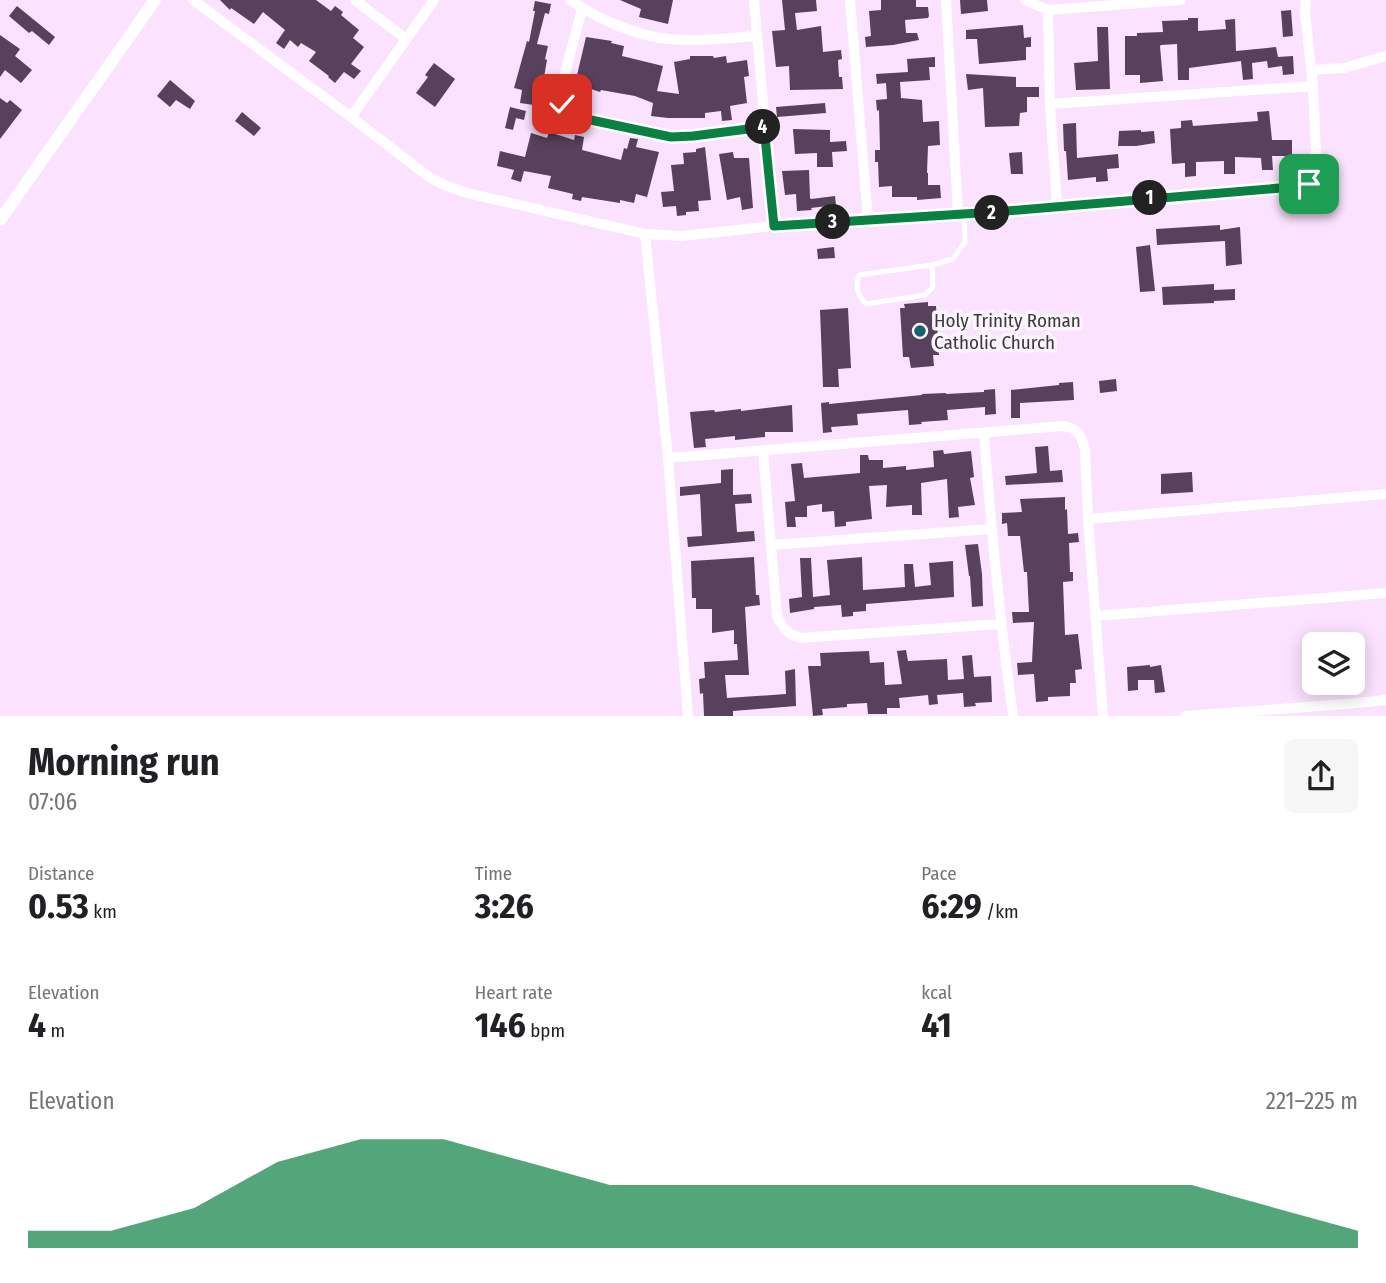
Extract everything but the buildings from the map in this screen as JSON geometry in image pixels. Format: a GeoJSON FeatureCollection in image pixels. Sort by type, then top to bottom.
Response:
{"type":"FeatureCollection","features":[{"type":"Feature","properties":{"kind":"street"},"geometry":{"type":"LineString","coordinates":[[0,220],[155,0]]}},
{"type":"Feature","properties":{"kind":"street"},"geometry":{"type":"LineString","coordinates":[[193,0],[429,177],[444,185],[467,193],[645,234],[682,236],[774,226],[995,212],[1304,186],[1315,180],[1317,174],[1306,0]]}},
{"type":"Feature","properties":{"kind":"street"},"geometry":{"type":"LineString","coordinates":[[355,0],[407,38]]}},
{"type":"Feature","properties":{"kind":"street"},"geometry":{"type":"LineString","coordinates":[[351,117],[434,0]]}},
{"type":"Feature","properties":{"kind":"street"},"geometry":{"type":"LineString","coordinates":[[570,0],[582,9],[607,20],[668,39],[757,36]]}},
{"type":"Feature","properties":{"kind":"street"},"geometry":{"type":"LineString","coordinates":[[754,0],[774,226]]}},
{"type":"Feature","properties":{"kind":"street"},"geometry":{"type":"LineString","coordinates":[[850,0],[868,220]]}},
{"type":"Feature","properties":{"kind":"street"},"geometry":{"type":"LineString","coordinates":[[946,0],[961,214]]}},
{"type":"Feature","properties":{"kind":"street"},"geometry":{"type":"LineString","coordinates":[[1025,0],[1048,10],[1181,0]]}},
{"type":"Feature","properties":{"kind":"street"},"geometry":{"type":"LineString","coordinates":[[582,9],[560,92],[562,104],[572,116],[671,137],[764,127]]}},
{"type":"Feature","properties":{"kind":"street"},"geometry":{"type":"LineString","coordinates":[[1048,10],[1050,104],[1057,206]]}},
{"type":"Feature","properties":{"kind":"street"},"geometry":{"type":"LineString","coordinates":[[1311,70],[1344,68],[1386,56]]}},
{"type":"Feature","properties":{"kind":"street"},"geometry":{"type":"LineString","coordinates":[[1050,104],[1313,86]]}},
{"type":"Feature","properties":{"kind":"street"},"geometry":{"type":"LineString","coordinates":[[645,234],[668,458],[688,716]]}},
{"type":"Feature","properties":{"kind":"street"},"geometry":{"type":"LineString","coordinates":[[668,458],[1072,427],[1080,433],[1085,450],[1087,519],[1103,716]]}},
{"type":"Feature","properties":{"kind":"street"},"geometry":{"type":"LineString","coordinates":[[984,433],[991,529],[1013,716]]}},
{"type":"Feature","properties":{"kind":"street"},"geometry":{"type":"LineString","coordinates":[[763,451],[777,616],[790,635],[800,639],[1001,624]]}},
{"type":"Feature","properties":{"kind":"street"},"geometry":{"type":"LineString","coordinates":[[1087,519],[1386,494]]}},
{"type":"Feature","properties":{"kind":"street"},"geometry":{"type":"LineString","coordinates":[[771,545],[991,529]]}},
{"type":"Feature","properties":{"kind":"street"},"geometry":{"type":"LineString","coordinates":[[1095,616],[1386,593]]}},
{"type":"Feature","properties":{"kind":"street"},"geometry":{"type":"LineString","coordinates":[[1185,716],[1348,710],[1386,700]]}},
{"type":"Feature","properties":{"kind":"lane"},"geometry":{"type":"LineString","coordinates":[[932,265],[933,287],[925,295],[866,304],[859,296],[859,275],[932,265],[953,259],[965,242],[961,214]]}},
{"type":"Feature","properties":{"kind":"place","name":"Holy Trinity Roman Catholic Church"},"geometry":{"type":"Point","coordinates":[920,331]}},
{"type":"Feature","properties":{"kind":"route"},"geometry":{"type":"LineString","coordinates":[[562,104],[572,116],[671,137],[764,127],[774,226],[995,212],[1309,184]]}}]}
